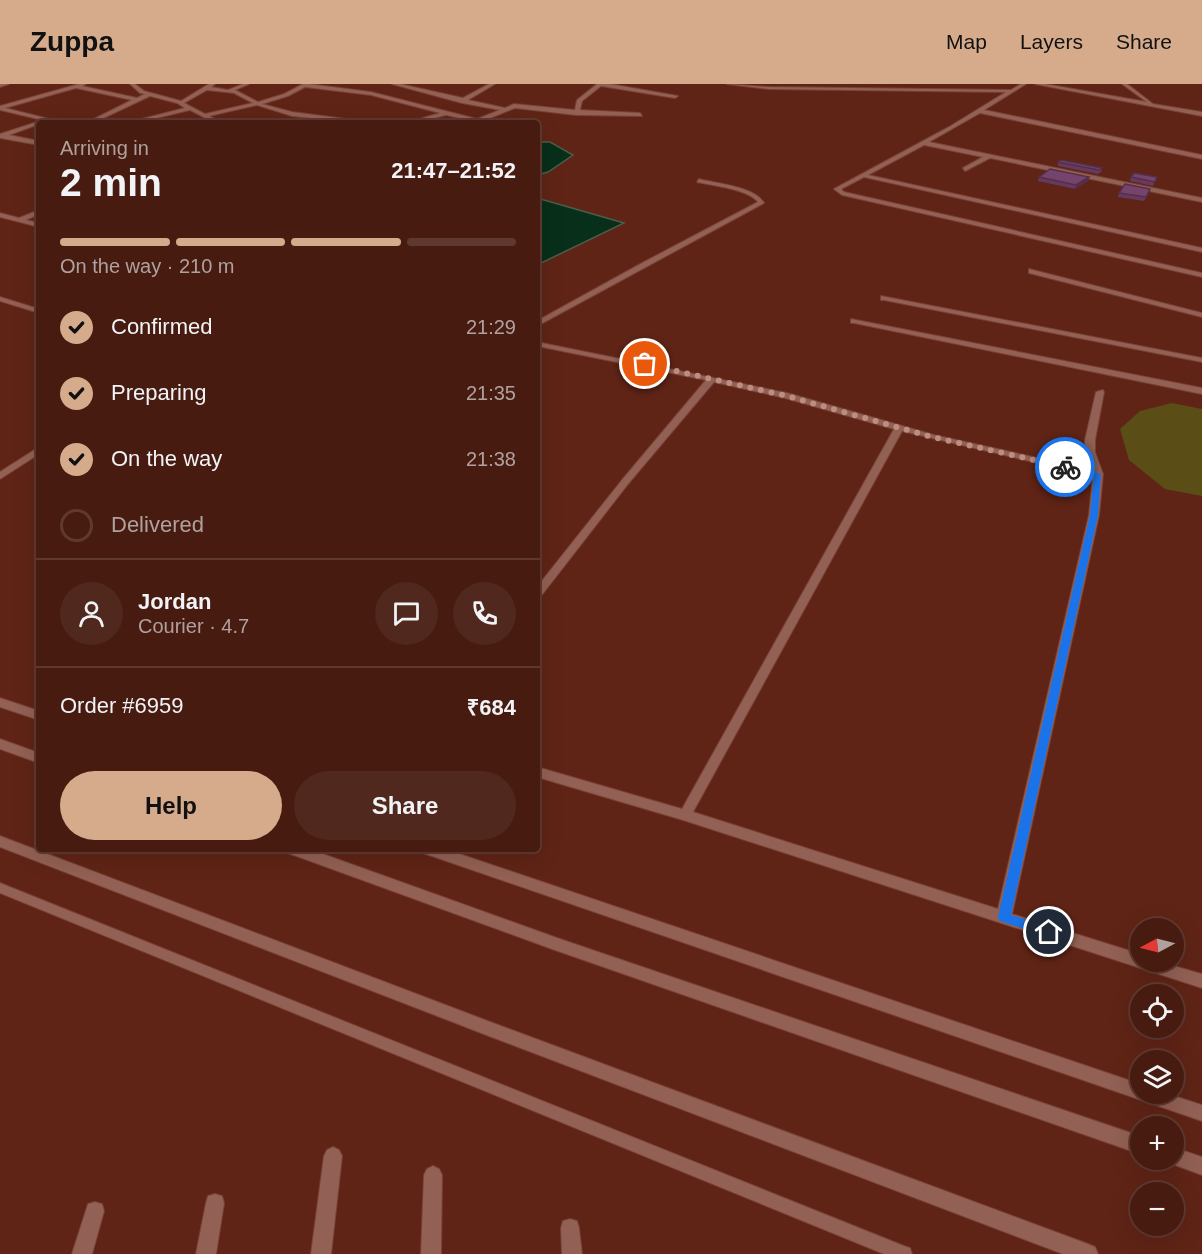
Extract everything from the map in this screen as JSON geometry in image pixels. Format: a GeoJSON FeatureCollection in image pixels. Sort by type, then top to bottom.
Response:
{"type":"FeatureCollection","features":[{"type":"Feature","properties":{"kind":"street"},"geometry":{"type":"LineString","coordinates":[[0,86],[7,84]]}},
{"type":"Feature","properties":{"kind":"street"},"geometry":{"type":"LineString","coordinates":[[0,109],[84,84]]}},
{"type":"Feature","properties":{"kind":"street"},"geometry":{"type":"LineString","coordinates":[[132,84],[139,90],[180,102],[214,120]]}},
{"type":"Feature","properties":{"kind":"street"},"geometry":{"type":"LineString","coordinates":[[180,102],[213,84]]}},
{"type":"Feature","properties":{"kind":"street"},"geometry":{"type":"LineString","coordinates":[[229,91],[247,84]]}},
{"type":"Feature","properties":{"kind":"street"},"geometry":{"type":"LineString","coordinates":[[394,84],[408,85],[462,101],[503,109]]}},
{"type":"Feature","properties":{"kind":"street"},"geometry":{"type":"LineString","coordinates":[[421,88],[427,84]]}},
{"type":"Feature","properties":{"kind":"street"},"geometry":{"type":"LineString","coordinates":[[462,101],[493,84]]}},
{"type":"Feature","properties":{"kind":"street"},"geometry":{"type":"LineString","coordinates":[[576,113],[579,101],[600,84],[675,96]]}},
{"type":"Feature","properties":{"kind":"street"},"geometry":{"type":"LineString","coordinates":[[729,84],[769,88],[870,87],[1011,91]]}},
{"type":"Feature","properties":{"kind":"street"},"geometry":{"type":"LineString","coordinates":[[1024,84],[925,142],[862,174],[838,188],[838,191],[1202,275]]}},
{"type":"Feature","properties":{"kind":"street"},"geometry":{"type":"LineString","coordinates":[[1037,84],[1202,114]]}},
{"type":"Feature","properties":{"kind":"street"},"geometry":{"type":"LineString","coordinates":[[1124,84],[1155,105]]}},
{"type":"Feature","properties":{"kind":"street"},"geometry":{"type":"LineString","coordinates":[[207,115],[256,104],[306,85],[361,92],[447,112],[469,120]]}},
{"type":"Feature","properties":{"kind":"street"},"geometry":{"type":"LineString","coordinates":[[75,86],[137,100]]}},
{"type":"Feature","properties":{"kind":"street"},"geometry":{"type":"LineString","coordinates":[[205,88],[229,91],[256,104],[308,117],[341,120]]}},
{"type":"Feature","properties":{"kind":"street"},"geometry":{"type":"LineString","coordinates":[[95,120],[150,94]]}},
{"type":"Feature","properties":{"kind":"street"},"geometry":{"type":"LineString","coordinates":[[479,120],[503,109],[520,106],[576,113],[640,115]]}},
{"type":"Feature","properties":{"kind":"street"},"geometry":{"type":"LineString","coordinates":[[141,120],[191,108]]}},
{"type":"Feature","properties":{"kind":"street"},"geometry":{"type":"LineString","coordinates":[[0,109],[49,120]]}},
{"type":"Feature","properties":{"kind":"street"},"geometry":{"type":"LineString","coordinates":[[979,111],[1202,157]]}},
{"type":"Feature","properties":{"kind":"street"},"geometry":{"type":"LineString","coordinates":[[419,120],[447,112]]}},
{"type":"Feature","properties":{"kind":"street"},"geometry":{"type":"LineString","coordinates":[[298,120],[308,117]]}},
{"type":"Feature","properties":{"kind":"street"},"geometry":{"type":"LineString","coordinates":[[1,135],[36,124]]}},
{"type":"Feature","properties":{"kind":"street"},"geometry":{"type":"LineString","coordinates":[[0,127],[16,130]]}},
{"type":"Feature","properties":{"kind":"street"},"geometry":{"type":"LineString","coordinates":[[1,135],[36,142]]}},
{"type":"Feature","properties":{"kind":"street"},"geometry":{"type":"LineString","coordinates":[[925,142],[1202,200]]}},
{"type":"Feature","properties":{"kind":"street"},"geometry":{"type":"LineString","coordinates":[[965,169],[989,156]]}},
{"type":"Feature","properties":{"kind":"street"},"geometry":{"type":"LineString","coordinates":[[862,174],[1202,250]]}},
{"type":"Feature","properties":{"kind":"street"},"geometry":{"type":"LineString","coordinates":[[21,220],[36,213]]}},
{"type":"Feature","properties":{"kind":"street"},"geometry":{"type":"LineString","coordinates":[[0,215],[36,224]]}},
{"type":"Feature","properties":{"kind":"street"},"geometry":{"type":"LineString","coordinates":[[1032,271],[1202,315]]}},
{"type":"Feature","properties":{"kind":"street"},"geometry":{"type":"LineString","coordinates":[[884,298],[1202,360]]}},
{"type":"Feature","properties":{"kind":"street"},"geometry":{"type":"LineString","coordinates":[[0,299],[36,310]]}},
{"type":"Feature","properties":{"kind":"street"},"geometry":{"type":"LineString","coordinates":[[854,321],[1202,391]]}},
{"type":"Feature","properties":{"kind":"street"},"geometry":{"type":"LineString","coordinates":[[540,345],[787,396],[899,429],[1098,474]]}},
{"type":"Feature","properties":{"kind":"street"},"geometry":{"type":"LineString","coordinates":[[540,590],[712,379]]}},
{"type":"Feature","properties":{"kind":"street"},"geometry":{"type":"LineString","coordinates":[[1004,917],[1094,515],[1098,474],[1090,452],[1090,440],[1100,392]]}},
{"type":"Feature","properties":{"kind":"street"},"geometry":{"type":"LineString","coordinates":[[685,814],[899,429]]}},
{"type":"Feature","properties":{"kind":"street"},"geometry":{"type":"LineString","coordinates":[[0,476],[36,452]]}},
{"type":"Feature","properties":{"kind":"street"},"geometry":{"type":"LineString","coordinates":[[0,702],[36,715]]}},
{"type":"Feature","properties":{"kind":"street"},"geometry":{"type":"LineString","coordinates":[[0,744],[36,757]]}},
{"type":"Feature","properties":{"kind":"street"},"geometry":{"type":"LineString","coordinates":[[540,773],[685,814],[1130,958]]}},
{"type":"Feature","properties":{"kind":"street"},"geometry":{"type":"LineString","coordinates":[[0,841],[495,1031],[1088,1254]]}},
{"type":"Feature","properties":{"kind":"street"},"geometry":{"type":"LineString","coordinates":[[301,852],[557,944],[1130,1142]]}},
{"type":"Feature","properties":{"kind":"street"},"geometry":{"type":"LineString","coordinates":[[437,852],[1130,1089]]}},
{"type":"Feature","properties":{"kind":"street"},"geometry":{"type":"LineString","coordinates":[[1174,972],[1202,981]]}},
{"type":"Feature","properties":{"kind":"street"},"geometry":{"type":"LineString","coordinates":[[1175,1104],[1202,1113]]}},
{"type":"Feature","properties":{"kind":"street"},"geometry":{"type":"LineString","coordinates":[[321,1254],[333,1156]]}},
{"type":"Feature","properties":{"kind":"street"},"geometry":{"type":"LineString","coordinates":[[1184,1160],[1202,1166]]}},
{"type":"Feature","properties":{"kind":"street"},"geometry":{"type":"LineString","coordinates":[[431,1254],[433,1175]]}},
{"type":"Feature","properties":{"kind":"street"},"geometry":{"type":"LineString","coordinates":[[206,1254],[215,1203]]}},
{"type":"Feature","properties":{"kind":"street"},"geometry":{"type":"LineString","coordinates":[[82,1254],[95,1211]]}},
{"type":"Feature","properties":{"kind":"street"},"geometry":{"type":"LineString","coordinates":[[570,1228],[572,1254]]}},
{"type":"Feature","properties":{"kind":"lane"},"geometry":{"type":"LineString","coordinates":[[540,322],[646,263],[761,203],[758,198],[747,192],[699,181]]}},
{"type":"Feature","properties":{"kind":"lane"},"geometry":{"type":"LineString","coordinates":[[0,888],[904,1254]]}},
{"type":"Feature","properties":{"kind":"shaded area"},"geometry":{"type":"Polygon","coordinates":[[[540,142],[550,142],[573,155],[548,172],[540,174],[540,142]]]}},
{"type":"Feature","properties":{"kind":"shaded area"},"geometry":{"type":"Polygon","coordinates":[[[540,199],[624,223],[540,264],[540,199]]]}},
{"type":"Feature","properties":{"kind":"shaded area"},"geometry":{"type":"Polygon","coordinates":[[[1172,403],[1202,409],[1202,496],[1165,489],[1129,460],[1120,429],[1140,411],[1172,403]]]}},
{"type":"Feature","properties":{"kind":"building"},"geometry":{"type":"Polygon","coordinates":[[[1061,160],[1102,168],[1099,170],[1058,162],[1061,160]]]}},
{"type":"Feature","properties":{"kind":"building"},"geometry":{"type":"Polygon","coordinates":[[[1050,169],[1089,177],[1076,185],[1039,177],[1050,169]]]}},
{"type":"Feature","properties":{"kind":"building"},"geometry":{"type":"Polygon","coordinates":[[[1134,173],[1157,177],[1155,182],[1131,177],[1134,173]]]}},
{"type":"Feature","properties":{"kind":"building"},"geometry":{"type":"Polygon","coordinates":[[[1125,184],[1150,189],[1146,197],[1119,193],[1125,184]]]}},
{"type":"Feature","properties":{"kind":"way so far"},"geometry":{"type":"LineString","coordinates":[[645,364],[787,396],[883,425],[1065,467]]}},
{"type":"Feature","properties":{"kind":"route"},"geometry":{"type":"LineString","coordinates":[[1049,932],[1004,917],[1097,494],[1098,474],[1065,467]]}}]}
